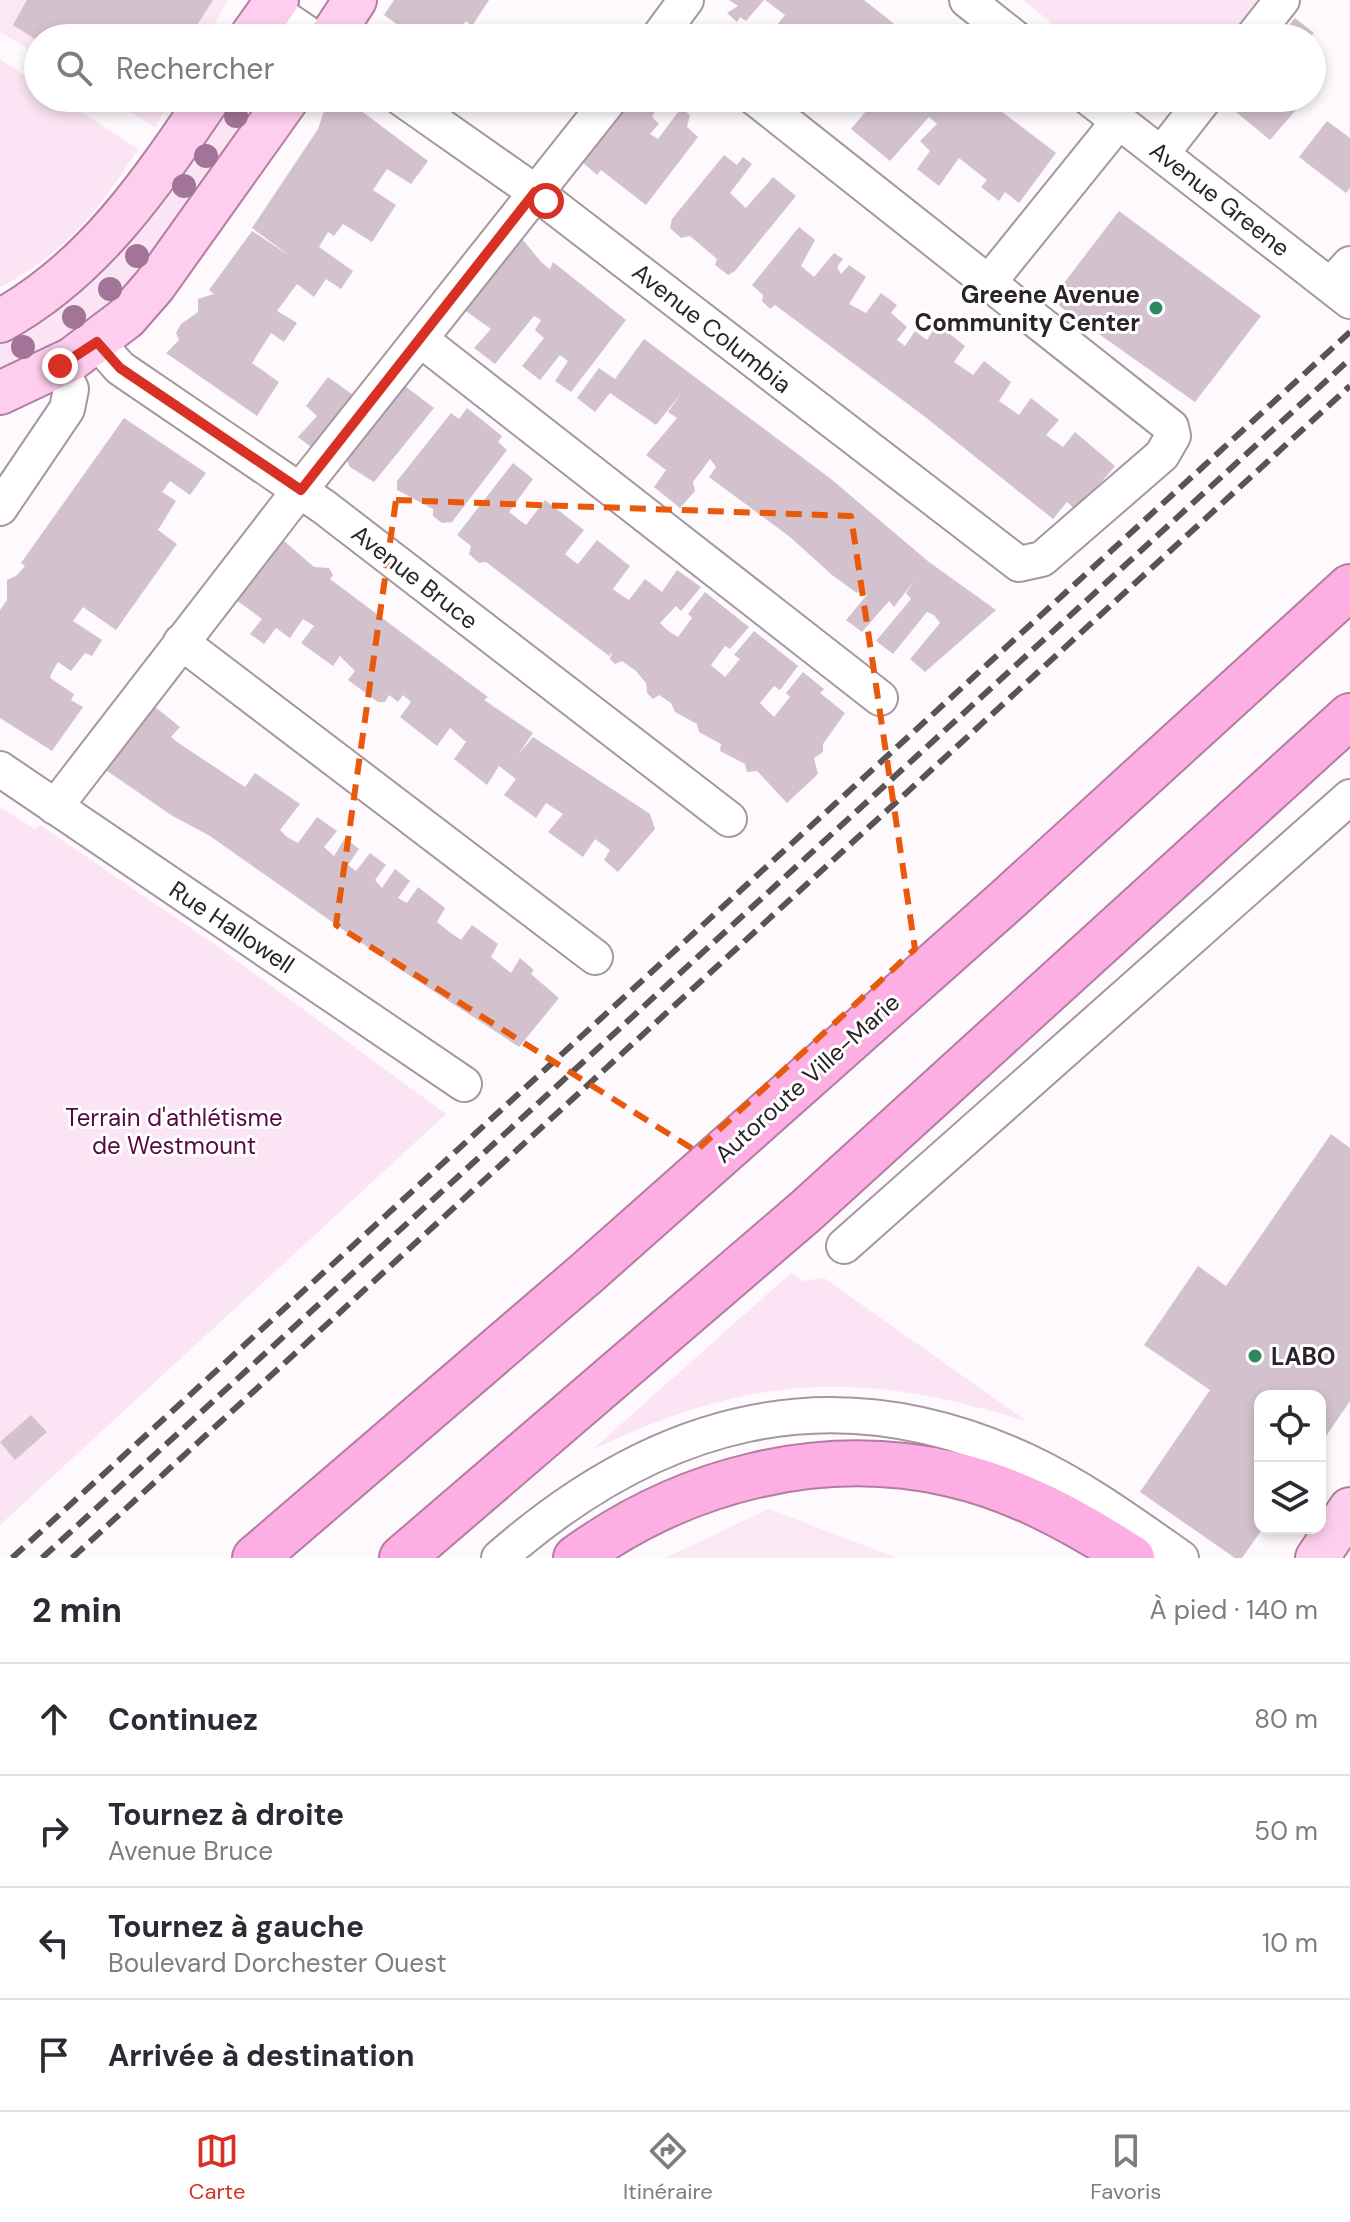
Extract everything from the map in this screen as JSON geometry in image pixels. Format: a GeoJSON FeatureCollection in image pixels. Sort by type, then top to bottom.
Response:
{"type":"FeatureCollection","features":[{"type":"Feature","properties":{"kind":"highway","name":"Autoroute Ville-Marie"},"geometry":{"type":"LineString","coordinates":[[255,1558],[600,1262],[1006,901],[1350,587]]}},
{"type":"Feature","properties":{"kind":"highway"},"geometry":{"type":"LineString","coordinates":[[402,1558],[806,1211],[1350,716]]}},
{"type":"Feature","properties":{"kind":"highway"},"geometry":{"type":"LineString","coordinates":[[576,1558],[647,1514],[708,1487],[777,1470],[848,1464],[902,1465],[981,1482],[1057,1513],[1132,1558]]}},
{"type":"Feature","properties":{"kind":"main road"},"geometry":{"type":"LineString","coordinates":[[339,24],[355,0]]}},
{"type":"Feature","properties":{"kind":"main road"},"geometry":{"type":"LineString","coordinates":[[0,321],[54,287],[99,245],[136,201],[199,112]]}},
{"type":"Feature","properties":{"kind":"main road"},"geometry":{"type":"LineString","coordinates":[[0,393],[60,366],[97,342],[154,286],[278,112]]}},
{"type":"Feature","properties":{"kind":"main road"},"geometry":{"type":"LineString","coordinates":[[1317,1558],[1350,1509]]}},
{"type":"Feature","properties":{"kind":"street"},"geometry":{"type":"LineString","coordinates":[[674,24],[686,0]]}},
{"type":"Feature","properties":{"kind":"street"},"geometry":{"type":"LineString","coordinates":[[1263,24],[1282,0]]}},
{"type":"Feature","properties":{"kind":"street"},"geometry":{"type":"LineString","coordinates":[[977,3],[1000,24]]}},
{"type":"Feature","properties":{"kind":"street","name":"Avenue Columbia"},"geometry":{"type":"LineString","coordinates":[[421,112],[535,192],[1019,564],[1042,559],[1055,550],[1162,455],[1173,436],[1171,427],[989,282]]}},
{"type":"Feature","properties":{"kind":"street"},"geometry":{"type":"LineString","coordinates":[[55,807],[181,642],[600,112]]}},
{"type":"Feature","properties":{"kind":"street"},"geometry":{"type":"LineString","coordinates":[[773,112],[989,282],[1119,121]]}},
{"type":"Feature","properties":{"kind":"street","name":"Avenue Greene"},"geometry":{"type":"LineString","coordinates":[[1107,112],[1344,283]]}},
{"type":"Feature","properties":{"kind":"street"},"geometry":{"type":"LineString","coordinates":[[1162,153],[1194,112]]}},
{"type":"Feature","properties":{"kind":"street"},"geometry":{"type":"LineString","coordinates":[[420,339],[880,698]]}},
{"type":"Feature","properties":{"kind":"street","name":"Avenue Bruce"},"geometry":{"type":"LineString","coordinates":[[97,342],[120,368],[301,490],[729,819]]}},
{"type":"Feature","properties":{"kind":"street"},"geometry":{"type":"LineString","coordinates":[[0,508],[67,409],[71,389],[60,366]]}},
{"type":"Feature","properties":{"kind":"street"},"geometry":{"type":"LineString","coordinates":[[181,642],[595,957]]}},
{"type":"Feature","properties":{"kind":"street","name":"Rue Hallowell"},"geometry":{"type":"LineString","coordinates":[[0,769],[464,1084]]}},
{"type":"Feature","properties":{"kind":"street"},"geometry":{"type":"LineString","coordinates":[[844,1246],[1350,797]]}},
{"type":"Feature","properties":{"kind":"street"},"geometry":{"type":"LineString","coordinates":[[499,1558],[598,1482],[665,1447],[730,1426],[826,1416],[925,1426],[1003,1451],[1095,1500],[1181,1558]]}},
{"type":"Feature","properties":{"kind":"highlighted area"},"geometry":{"type":"Polygon","coordinates":[[[396,500],[851,516],[915,949],[696,1151],[336,925],[396,500]]]}},
{"type":"Feature","properties":{"kind":"shaded area"},"geometry":{"type":"Polygon","coordinates":[[[0,0],[228,0],[214,24],[24,24],[24,47],[0,32],[0,0]]]}},
{"type":"Feature","properties":{"kind":"shaded area"},"geometry":{"type":"Polygon","coordinates":[[[131,112],[163,112],[155,127],[131,112]]]}},
{"type":"Feature","properties":{"kind":"shaded area"},"geometry":{"type":"Polygon","coordinates":[[[769,1509],[897,1558],[665,1558],[769,1509]]]}},
{"type":"Feature","properties":{"kind":"green space"},"geometry":{"type":"Polygon","coordinates":[[[1023,0],[1273,0],[1253,24],[1053,24],[1023,0]]]}},
{"type":"Feature","properties":{"kind":"green space"},"geometry":{"type":"Polygon","coordinates":[[[0,59],[24,75],[24,112],[81,112],[138,149],[110,191],[79,228],[43,261],[0,287],[0,59]]]}},
{"type":"Feature","properties":{"kind":"green space"},"geometry":{"type":"Polygon","coordinates":[[[221,112],[253,112],[177,226],[118,296],[78,329],[48,348],[0,371],[0,343],[39,322],[74,297],[105,269],[158,205],[221,112]]]}},
{"type":"Feature","properties":{"kind":"green space","name":"Terrain d'athlétisme de Westmount"},"geometry":{"type":"Polygon","coordinates":[[[0,807],[35,829],[40,825],[214,944],[446,1114],[0,1525],[0,807]]]}},
{"type":"Feature","properties":{"kind":"green space"},"geometry":{"type":"Polygon","coordinates":[[[791,1273],[802,1281],[824,1278],[1028,1422],[912,1393],[858,1388],[807,1388],[755,1394],[703,1406],[592,1450],[791,1273]]]}},
{"type":"Feature","properties":{"kind":"building"},"geometry":{"type":"Polygon","coordinates":[[[27,0],[213,0],[198,24],[24,24],[24,32],[13,25],[27,0]]]}},
{"type":"Feature","properties":{"kind":"building"},"geometry":{"type":"Polygon","coordinates":[[[394,0],[489,0],[473,24],[466,21],[464,24],[397,24],[384,15],[394,0]]]}},
{"type":"Feature","properties":{"kind":"building"},"geometry":{"type":"Polygon","coordinates":[[[729,0],[764,0],[746,21],[740,17],[737,22],[727,13],[738,6],[729,0]]]}},
{"type":"Feature","properties":{"kind":"building"},"geometry":{"type":"Polygon","coordinates":[[[765,0],[864,0],[894,24],[778,24],[785,15],[765,0]]]}},
{"type":"Feature","properties":{"kind":"building"},"geometry":{"type":"Polygon","coordinates":[[[324,112],[363,112],[428,161],[411,184],[387,169],[373,190],[396,205],[372,242],[343,224],[334,236],[328,232],[319,247],[353,271],[341,289],[326,279],[314,297],[297,284],[277,311],[297,323],[284,342],[271,333],[252,363],[279,382],[257,416],[166,353],[179,340],[176,333],[181,324],[198,312],[198,299],[214,294],[209,290],[252,231],[290,256],[252,228],[318,129],[324,112]]]}},
{"type":"Feature","properties":{"kind":"building"},"geometry":{"type":"Polygon","coordinates":[[[618,112],[654,112],[652,117],[659,124],[650,134],[658,139],[678,112],[686,112],[690,115],[687,127],[698,137],[646,205],[601,170],[597,175],[580,160],[618,112]]]}},
{"type":"Feature","properties":{"kind":"building"},"geometry":{"type":"Polygon","coordinates":[[[865,112],[1002,112],[1056,153],[1019,203],[1005,192],[999,201],[981,187],[987,180],[959,158],[939,186],[917,169],[930,151],[920,141],[937,124],[929,117],[890,161],[851,129],[865,112]]]}},
{"type":"Feature","properties":{"kind":"building"},"geometry":{"type":"Polygon","coordinates":[[[1236,112],[1294,112],[1270,140],[1236,112]]]}},
{"type":"Feature","properties":{"kind":"building"},"geometry":{"type":"Polygon","coordinates":[[[1327,121],[1350,138],[1350,188],[1346,193],[1299,157],[1327,121]]]}},
{"type":"Feature","properties":{"kind":"building"},"geometry":{"type":"Polygon","coordinates":[[[724,155],[737,165],[743,157],[752,164],[730,193],[746,208],[773,177],[796,196],[735,271],[728,275],[715,265],[717,259],[690,236],[681,238],[670,228],[672,219],[724,155]]]}},
{"type":"Feature","properties":{"kind":"building","name":"Greene Avenue Community Center"},"geometry":{"type":"Polygon","coordinates":[[[1119,211],[1261,316],[1195,402],[1051,300],[1119,211]]]}},
{"type":"Feature","properties":{"kind":"building"},"geometry":{"type":"Polygon","coordinates":[[[799,227],[815,240],[801,266],[814,277],[834,253],[843,259],[837,267],[841,274],[849,265],[866,277],[849,304],[866,313],[881,293],[897,305],[891,313],[907,327],[897,340],[905,346],[915,331],[927,340],[937,324],[965,346],[954,362],[973,375],[984,361],[1011,382],[999,401],[1019,415],[1031,398],[1059,420],[1046,435],[1063,447],[1075,432],[1115,466],[1077,511],[1067,502],[1053,519],[924,416],[775,305],[770,309],[762,301],[763,295],[752,285],[799,227]]]}},
{"type":"Feature","properties":{"kind":"building"},"geometry":{"type":"Polygon","coordinates":[[[523,240],[542,263],[550,269],[553,262],[626,320],[571,392],[555,381],[568,361],[560,355],[540,380],[522,366],[544,338],[535,330],[541,320],[534,316],[495,364],[474,348],[491,329],[463,309],[515,242],[523,240]]]}},
{"type":"Feature","properties":{"kind":"building"},"geometry":{"type":"Polygon","coordinates":[[[644,339],[831,479],[929,562],[996,610],[925,672],[910,659],[940,623],[934,615],[927,612],[893,654],[876,641],[911,599],[906,593],[914,581],[894,607],[889,601],[862,632],[846,620],[867,595],[861,589],[857,593],[832,575],[790,537],[709,477],[716,467],[710,459],[693,482],[695,491],[680,508],[654,487],[666,470],[646,455],[677,418],[668,412],[682,392],[656,425],[610,393],[595,412],[577,398],[599,368],[615,379],[644,339]]]}},
{"type":"Feature","properties":{"kind":"building"},"geometry":{"type":"Polygon","coordinates":[[[328,377],[356,397],[316,451],[298,437],[317,416],[306,406],[328,377]]]}},
{"type":"Feature","properties":{"kind":"building"},"geometry":{"type":"Polygon","coordinates":[[[405,386],[434,408],[374,482],[350,467],[347,460],[405,386]]]}},
{"type":"Feature","properties":{"kind":"building"},"geometry":{"type":"Polygon","coordinates":[[[467,408],[502,436],[498,442],[507,450],[452,522],[442,523],[433,516],[433,509],[397,490],[397,481],[451,413],[459,419],[467,408]]]}},
{"type":"Feature","properties":{"kind":"building"},"geometry":{"type":"Polygon","coordinates":[[[124,418],[206,473],[190,495],[170,481],[162,492],[176,501],[158,530],[177,544],[116,630],[83,607],[73,621],[102,640],[92,656],[85,653],[71,671],[58,662],[52,672],[50,678],[74,694],[71,700],[83,707],[52,751],[0,718],[0,610],[7,600],[7,580],[25,566],[21,563],[124,418]]]}},
{"type":"Feature","properties":{"kind":"building"},"geometry":{"type":"Polygon","coordinates":[[[513,463],[533,479],[509,512],[526,525],[545,500],[584,530],[565,554],[571,559],[578,564],[597,540],[630,566],[613,589],[621,595],[629,600],[645,579],[662,592],[677,570],[701,587],[681,611],[676,606],[660,623],[667,630],[678,637],[692,618],[688,614],[705,592],[749,627],[730,649],[725,646],[711,665],[725,677],[740,659],[734,655],[754,631],[798,666],[780,690],[774,686],[760,703],[774,717],[790,697],[786,693],[803,672],[824,689],[820,693],[845,713],[823,744],[823,752],[814,758],[818,774],[787,803],[757,771],[747,772],[745,764],[720,751],[721,744],[699,732],[697,724],[675,712],[671,703],[659,695],[653,699],[636,671],[622,661],[615,664],[610,659],[612,652],[609,656],[486,562],[479,563],[469,554],[471,546],[457,535],[513,463]]]}},
{"type":"Feature","properties":{"kind":"building"},"geometry":{"type":"Polygon","coordinates":[[[283,540],[314,567],[329,568],[333,575],[330,579],[488,697],[484,700],[533,733],[518,755],[533,737],[650,814],[655,829],[618,872],[604,860],[610,850],[595,839],[583,857],[548,832],[563,814],[546,803],[536,818],[504,795],[516,779],[499,766],[487,785],[454,759],[466,742],[450,728],[437,746],[400,717],[411,702],[403,695],[398,702],[389,695],[385,702],[378,702],[348,680],[355,671],[340,656],[333,666],[301,643],[314,626],[303,619],[290,638],[276,628],[264,644],[250,634],[262,619],[232,597],[283,540]]]}},
{"type":"Feature","properties":{"kind":"building"},"geometry":{"type":"Polygon","coordinates":[[[149,702],[180,727],[171,737],[180,744],[245,787],[255,773],[300,804],[280,830],[287,837],[298,843],[317,817],[337,831],[324,847],[334,856],[345,838],[359,849],[348,865],[356,871],[370,853],[386,865],[375,880],[382,888],[395,869],[410,881],[398,898],[407,903],[418,887],[445,908],[437,922],[448,931],[461,940],[472,925],[498,944],[491,957],[511,973],[520,958],[534,970],[531,974],[559,998],[519,1047],[389,962],[210,836],[171,815],[100,766],[149,702]]]}},
{"type":"Feature","properties":{"kind":"building","name":"LABO"},"geometry":{"type":"Polygon","coordinates":[[[1331,1134],[1350,1148],[1350,1401],[1326,1436],[1326,1390],[1254,1390],[1254,1534],[1259,1534],[1242,1558],[1235,1558],[1140,1492],[1210,1390],[1144,1345],[1198,1266],[1226,1286],[1331,1134]]]}},
{"type":"Feature","properties":{"kind":"building"},"geometry":{"type":"Polygon","coordinates":[[[31,1415],[47,1432],[15,1460],[0,1442],[31,1415]]]}},
{"type":"Feature","properties":{"kind":"railway"},"geometry":{"type":"LineString","coordinates":[[12,1558],[1350,332]]}},
{"type":"Feature","properties":{"kind":"railway"},"geometry":{"type":"LineString","coordinates":[[42,1558],[1350,359]]}},
{"type":"Feature","properties":{"kind":"railway"},"geometry":{"type":"LineString","coordinates":[[72,1558],[1350,386]]}},
{"type":"Feature","properties":{"kind":"place","name":"Greene Avenue Community Center"},"geometry":{"type":"Point","coordinates":[1156,308]}},
{"type":"Feature","properties":{"kind":"place","name":"LABO"},"geometry":{"type":"Point","coordinates":[1255,1356]}},
{"type":"Feature","properties":{"kind":"route"},"geometry":{"type":"LineString","coordinates":[[60,366],[97,342],[120,368],[301,490],[535,192],[546,201]]}}]}
